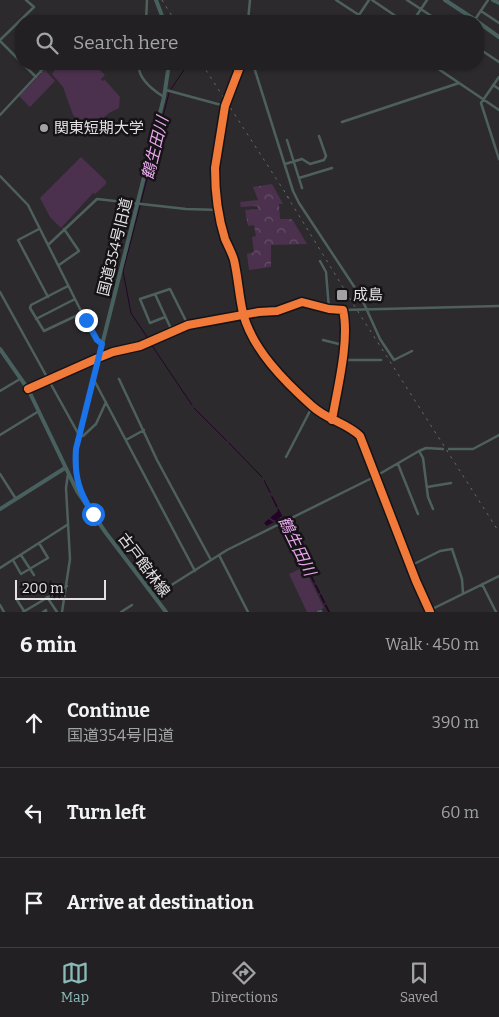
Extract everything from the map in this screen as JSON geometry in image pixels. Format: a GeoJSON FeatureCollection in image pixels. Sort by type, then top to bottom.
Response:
{"type":"FeatureCollection","features":[{"type":"Feature","properties":{"kind":"street"},"geometry":{"type":"LineString","coordinates":[[26,0],[34,7],[26,15]]}},
{"type":"Feature","properties":{"kind":"street"},"geometry":{"type":"LineString","coordinates":[[146,15],[147,0]]}},
{"type":"Feature","properties":{"kind":"street"},"geometry":{"type":"LineString","coordinates":[[156,0],[162,15]]}},
{"type":"Feature","properties":{"kind":"street"},"geometry":{"type":"LineString","coordinates":[[249,15],[250,0]]}},
{"type":"Feature","properties":{"kind":"street"},"geometry":{"type":"LineString","coordinates":[[338,0],[359,15],[371,0],[394,15]]}},
{"type":"Feature","properties":{"kind":"street"},"geometry":{"type":"LineString","coordinates":[[407,0],[429,15]]}},
{"type":"Feature","properties":{"kind":"street"},"geometry":{"type":"LineString","coordinates":[[417,15],[428,0]]}},
{"type":"Feature","properties":{"kind":"street"},"geometry":{"type":"LineString","coordinates":[[445,0],[467,15]]}},
{"type":"Feature","properties":{"kind":"street"},"geometry":{"type":"LineString","coordinates":[[479,15],[488,0]]}},
{"type":"Feature","properties":{"kind":"street"},"geometry":{"type":"LineString","coordinates":[[493,0],[499,3]]}},
{"type":"Feature","properties":{"kind":"street"},"geometry":{"type":"LineString","coordinates":[[481,11],[499,23]]}},
{"type":"Feature","properties":{"kind":"street"},"geometry":{"type":"LineString","coordinates":[[15,26],[0,41],[15,55]]}},
{"type":"Feature","properties":{"kind":"street"},"geometry":{"type":"LineString","coordinates":[[484,27],[499,37]]}},
{"type":"Feature","properties":{"kind":"street"},"geometry":{"type":"LineString","coordinates":[[484,52],[499,62]]}},
{"type":"Feature","properties":{"kind":"street"},"geometry":{"type":"LineString","coordinates":[[30,70],[36,77]]}},
{"type":"Feature","properties":{"kind":"street"},"geometry":{"type":"LineString","coordinates":[[0,114],[42,70]]}},
{"type":"Feature","properties":{"kind":"street"},"geometry":{"type":"LineString","coordinates":[[140,70],[140,74],[154,90],[164,97]]}},
{"type":"Feature","properties":{"kind":"street","name":"国道354号旧道"},"geometry":{"type":"LineString","coordinates":[[81,495],[75,456],[79,435],[166,90],[168,70]]}},
{"type":"Feature","properties":{"kind":"street"},"geometry":{"type":"LineString","coordinates":[[239,70],[225,106],[215,168],[219,210],[226,239],[234,260],[243,314],[257,347],[312,407],[360,436],[428,611],[499,576]]}},
{"type":"Feature","properties":{"kind":"street"},"geometry":{"type":"LineString","coordinates":[[255,70],[299,203],[348,277],[380,339],[394,360],[412,351]]}},
{"type":"Feature","properties":{"kind":"street"},"geometry":{"type":"LineString","coordinates":[[440,70],[499,110]]}},
{"type":"Feature","properties":{"kind":"street"},"geometry":{"type":"LineString","coordinates":[[499,77],[481,103],[499,160]]}},
{"type":"Feature","properties":{"kind":"street"},"geometry":{"type":"LineString","coordinates":[[342,122],[459,83]]}},
{"type":"Feature","properties":{"kind":"street"},"geometry":{"type":"LineString","coordinates":[[493,85],[499,89]]}},
{"type":"Feature","properties":{"kind":"street"},"geometry":{"type":"LineString","coordinates":[[166,90],[225,106]]}},
{"type":"Feature","properties":{"kind":"street"},"geometry":{"type":"LineString","coordinates":[[285,164],[302,159],[310,164],[324,160],[326,156],[319,136]]}},
{"type":"Feature","properties":{"kind":"street"},"geometry":{"type":"LineString","coordinates":[[287,140],[302,188]]}},
{"type":"Feature","properties":{"kind":"street"},"geometry":{"type":"LineString","coordinates":[[299,178],[332,168]]}},
{"type":"Feature","properties":{"kind":"street"},"geometry":{"type":"LineString","coordinates":[[0,176],[28,205],[75,300],[97,340],[102,344]]}},
{"type":"Feature","properties":{"kind":"street"},"geometry":{"type":"LineString","coordinates":[[48,246],[97,199],[186,209],[219,210]]}},
{"type":"Feature","properties":{"kind":"street"},"geometry":{"type":"LineString","coordinates":[[40,229],[18,240],[48,297]]}},
{"type":"Feature","properties":{"kind":"street"},"geometry":{"type":"LineString","coordinates":[[58,266],[79,251],[64,229]]}},
{"type":"Feature","properties":{"kind":"street"},"geometry":{"type":"LineString","coordinates":[[320,261],[326,272],[329,309]]}},
{"type":"Feature","properties":{"kind":"street"},"geometry":{"type":"LineString","coordinates":[[68,286],[31,305],[30,308],[42,331],[46,331],[82,313]]}},
{"type":"Feature","properties":{"kind":"street"},"geometry":{"type":"LineString","coordinates":[[166,317],[150,323],[140,299],[170,288],[188,325]]}},
{"type":"Feature","properties":{"kind":"street"},"geometry":{"type":"LineString","coordinates":[[0,292],[79,435],[83,436],[92,428],[106,402]]}},
{"type":"Feature","properties":{"kind":"street"},"geometry":{"type":"LineString","coordinates":[[155,294],[172,331]]}},
{"type":"Feature","properties":{"kind":"street"},"geometry":{"type":"LineString","coordinates":[[36,319],[75,300]]}},
{"type":"Feature","properties":{"kind":"street"},"geometry":{"type":"LineString","coordinates":[[28,389],[113,352],[140,346],[188,325],[243,314],[277,311],[302,302],[329,309],[342,310],[499,306]]}},
{"type":"Feature","properties":{"kind":"street"},"geometry":{"type":"LineString","coordinates":[[332,420],[346,322],[342,310]]}},
{"type":"Feature","properties":{"kind":"street"},"geometry":{"type":"LineString","coordinates":[[323,340],[343,345]]}},
{"type":"Feature","properties":{"kind":"street","name":"古戸館林線"},"geometry":{"type":"LineString","coordinates":[[0,350],[28,389],[65,468],[81,495],[106,533],[166,612]]}},
{"type":"Feature","properties":{"kind":"street"},"geometry":{"type":"LineString","coordinates":[[342,360],[381,360]]}},
{"type":"Feature","properties":{"kind":"street"},"geometry":{"type":"LineString","coordinates":[[0,391],[21,378]]}},
{"type":"Feature","properties":{"kind":"street"},"geometry":{"type":"LineString","coordinates":[[93,378],[195,571]]}},
{"type":"Feature","properties":{"kind":"street"},"geometry":{"type":"LineString","coordinates":[[119,379],[157,460],[211,560]]}},
{"type":"Feature","properties":{"kind":"street"},"geometry":{"type":"LineString","coordinates":[[286,457],[312,407]]}},
{"type":"Feature","properties":{"kind":"street"},"geometry":{"type":"LineString","coordinates":[[0,435],[39,411]]}},
{"type":"Feature","properties":{"kind":"street"},"geometry":{"type":"LineString","coordinates":[[126,440],[144,430]]}},
{"type":"Feature","properties":{"kind":"street"},"geometry":{"type":"LineString","coordinates":[[449,449],[472,449],[499,435]]}},
{"type":"Feature","properties":{"kind":"street"},"geometry":{"type":"LineString","coordinates":[[154,596],[219,555],[376,476],[426,448],[444,449]]}},
{"type":"Feature","properties":{"kind":"street"},"geometry":{"type":"LineString","coordinates":[[419,452],[422,458],[428,497],[433,509]]}},
{"type":"Feature","properties":{"kind":"street"},"geometry":{"type":"LineString","coordinates":[[398,464],[418,514]]}},
{"type":"Feature","properties":{"kind":"street"},"geometry":{"type":"LineString","coordinates":[[0,509],[65,468]]}},
{"type":"Feature","properties":{"kind":"street"},"geometry":{"type":"LineString","coordinates":[[0,474],[16,499]]}},
{"type":"Feature","properties":{"kind":"street"},"geometry":{"type":"LineString","coordinates":[[62,612],[70,560],[66,488],[68,474]]}},
{"type":"Feature","properties":{"kind":"street"},"geometry":{"type":"LineString","coordinates":[[427,487],[451,483]]}},
{"type":"Feature","properties":{"kind":"street"},"geometry":{"type":"LineString","coordinates":[[0,568],[67,525]]}},
{"type":"Feature","properties":{"kind":"street"},"geometry":{"type":"LineString","coordinates":[[13,560],[21,574],[48,558],[39,543]]}},
{"type":"Feature","properties":{"kind":"street"},"geometry":{"type":"LineString","coordinates":[[410,566],[440,551],[452,549],[462,579],[463,593]]}},
{"type":"Feature","properties":{"kind":"street"},"geometry":{"type":"LineString","coordinates":[[22,555],[34,575]]}},
{"type":"Feature","properties":{"kind":"street"},"geometry":{"type":"LineString","coordinates":[[219,555],[248,612]]}},
{"type":"Feature","properties":{"kind":"street"},"geometry":{"type":"LineString","coordinates":[[482,584],[496,612]]}},
{"type":"Feature","properties":{"kind":"street"},"geometry":{"type":"LineString","coordinates":[[17,600],[24,612],[67,586]]}},
{"type":"Feature","properties":{"kind":"street"},"geometry":{"type":"LineString","coordinates":[[47,597],[57,612]]}},
{"type":"Feature","properties":{"kind":"street"},"geometry":{"type":"LineString","coordinates":[[0,605],[4,612]]}},
{"type":"Feature","properties":{"kind":"street"},"geometry":{"type":"LineString","coordinates":[[123,612],[132,605]]}},
{"type":"Feature","properties":{"kind":"green space"},"geometry":{"type":"Polygon","coordinates":[[[45,70],[55,81],[30,107],[19,96],[45,70]]]}},
{"type":"Feature","properties":{"kind":"green space"},"geometry":{"type":"Polygon","coordinates":[[[55,70],[100,70],[105,75],[101,79],[102,81],[105,80],[120,97],[119,108],[109,113],[88,131],[73,115],[63,87],[52,74],[55,70]]]}},
{"type":"Feature","properties":{"kind":"green space"},"geometry":{"type":"Polygon","coordinates":[[[81,157],[106,181],[106,184],[95,194],[93,193],[61,228],[50,217],[40,198],[81,157]]]}},
{"type":"Feature","properties":{"kind":"green space"},"geometry":{"type":"Polygon","coordinates":[[[272,184],[283,204],[279,204],[280,219],[292,219],[307,244],[271,245],[271,267],[249,270],[247,254],[254,252],[252,237],[256,236],[254,225],[248,226],[245,210],[258,209],[257,206],[241,207],[240,202],[258,200],[253,187],[272,184]]]}},
{"type":"Feature","properties":{"kind":"green space"},"geometry":{"type":"Polygon","coordinates":[[[304,567],[324,608],[315,612],[307,612],[289,574],[304,567]]]}},
{"type":"Feature","properties":{"kind":"water"},"geometry":{"type":"Polygon","coordinates":[[[263,479],[330,612],[328,612],[282,520],[279,519],[267,526],[264,523],[278,511],[263,479]]]}},
{"type":"Feature","properties":{"kind":"waterway","name":"鶴生田川"},"geometry":{"type":"LineString","coordinates":[[171,89],[184,70]]}},
{"type":"Feature","properties":{"kind":"waterway","name":"鶴生田川"},"geometry":{"type":"LineString","coordinates":[[141,202],[169,93]]}},
{"type":"Feature","properties":{"kind":"waterway","name":"鶴生田川"},"geometry":{"type":"LineString","coordinates":[[140,206],[123,271],[131,313],[149,340]]}},
{"type":"Feature","properties":{"kind":"waterway","name":"鶴生田川"},"geometry":{"type":"LineString","coordinates":[[151,344],[192,405]]}},
{"type":"Feature","properties":{"kind":"waterway","name":"鶴生田川"},"geometry":{"type":"LineString","coordinates":[[194,408],[227,441]]}},
{"type":"Feature","properties":{"kind":"waterway","name":"鶴生田川"},"geometry":{"type":"LineString","coordinates":[[229,443],[262,477]]}},
{"type":"Feature","properties":{"kind":"railway"},"geometry":{"type":"LineString","coordinates":[[162,0],[171,15]]}},
{"type":"Feature","properties":{"kind":"railway"},"geometry":{"type":"LineString","coordinates":[[206,70],[290,200]]}},
{"type":"Feature","properties":{"kind":"railway"},"geometry":{"type":"LineString","coordinates":[[287,196],[357,310],[499,532]]}},
{"type":"Feature","properties":{"kind":"cycle path"},"geometry":{"type":"LineString","coordinates":[[239,70],[225,106],[215,177],[220,222],[234,260],[247,326],[271,364],[302,397],[318,411],[360,436],[416,581],[430,612]]}},
{"type":"Feature","properties":{"kind":"cycle path"},"geometry":{"type":"LineString","coordinates":[[28,389],[98,358],[113,352],[140,346],[188,325],[259,312],[277,311],[302,302],[329,309],[343,310],[345,322],[344,350],[332,420]]}},
{"type":"Feature","properties":{"kind":"place","name":"関東短期大学"},"geometry":{"type":"Point","coordinates":[44,128]}},
{"type":"Feature","properties":{"kind":"place","name":"成島"},"geometry":{"type":"Point","coordinates":[342,295]}},
{"type":"Feature","properties":{"kind":"route"},"geometry":{"type":"LineString","coordinates":[[86,320],[97,340],[102,344],[75,456],[81,495],[93,514]]}}]}
